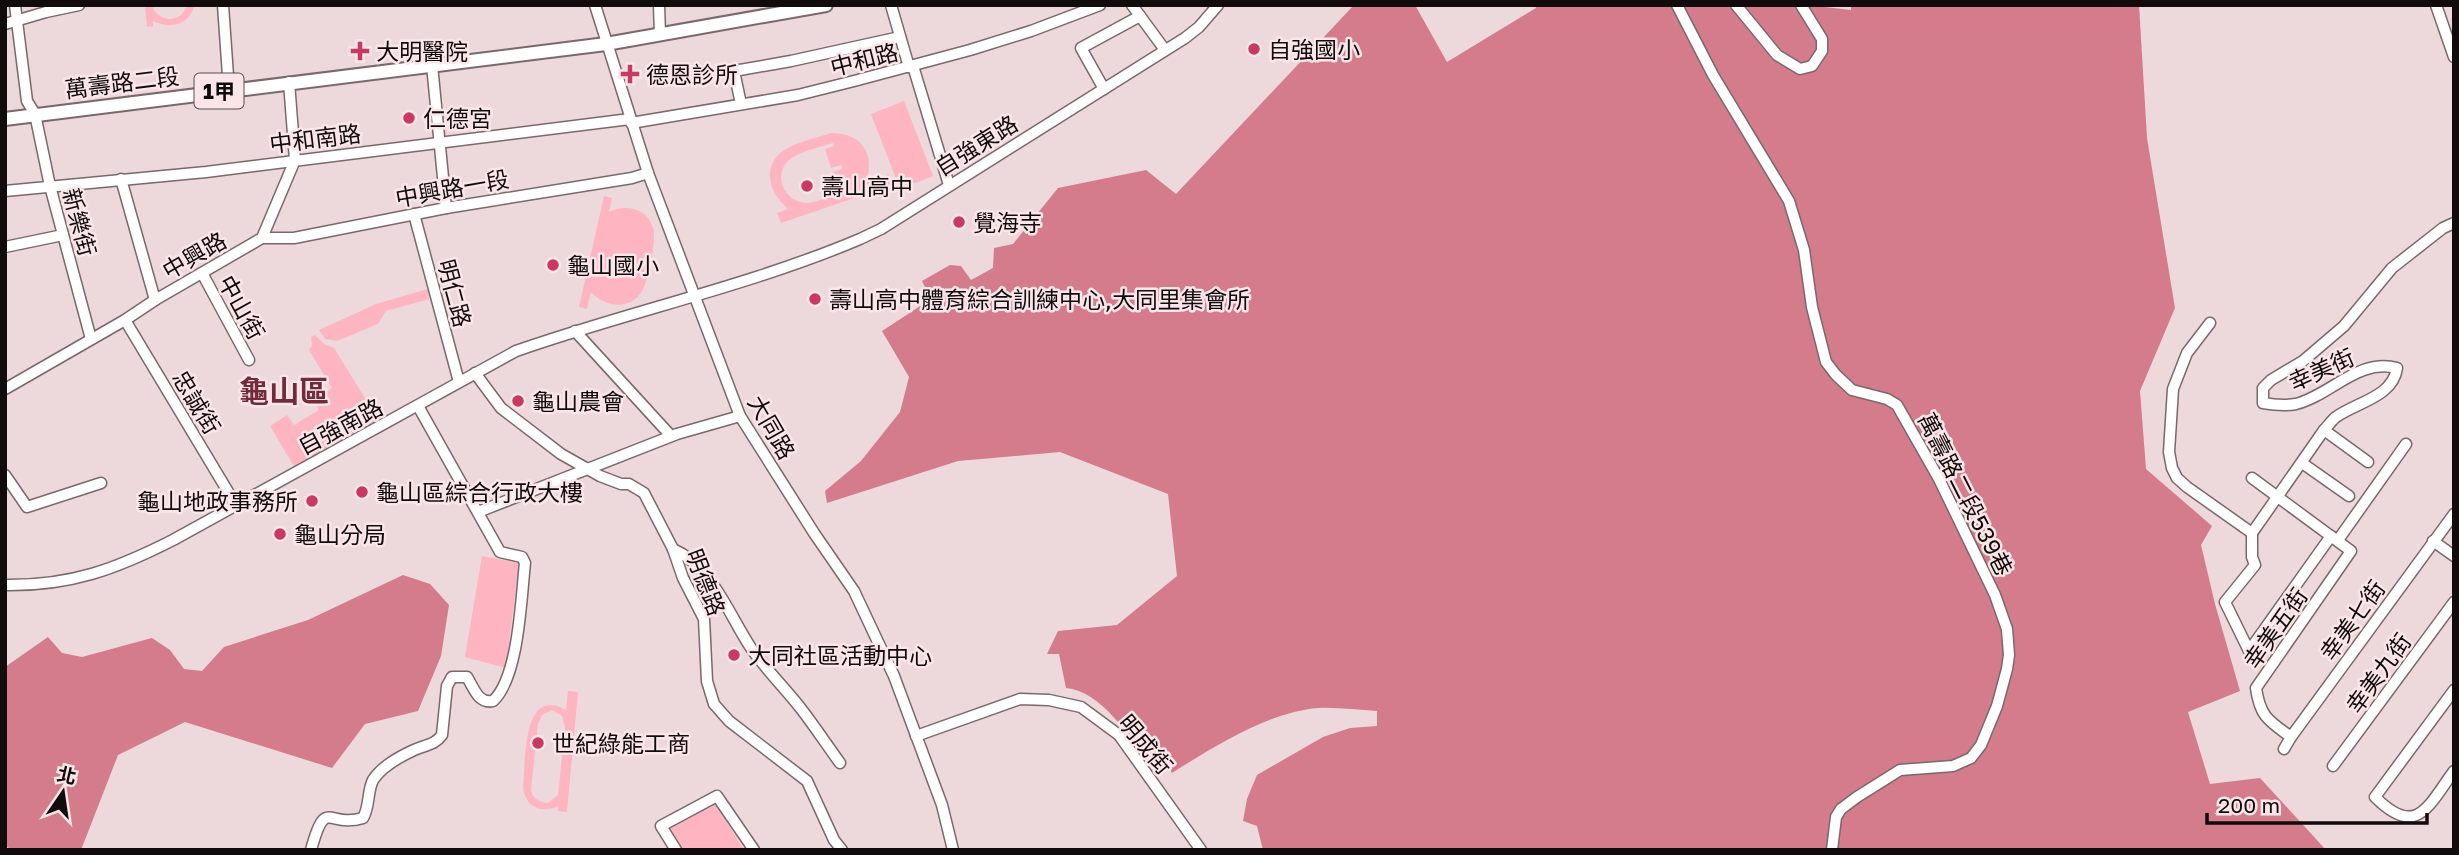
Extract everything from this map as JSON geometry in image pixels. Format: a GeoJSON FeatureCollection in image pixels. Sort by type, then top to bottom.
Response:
{"type":"FeatureCollection","features":[{"type":"Feature","properties":{"kind":"main road","name":"萬壽路二段"},"geometry":{"type":"LineString","coordinates":[[5,119],[606,44],[826,5]]}},
{"type":"Feature","properties":{"kind":"street","name":"新樂街"},"geometry":{"type":"LineString","coordinates":[[15,5],[27,101],[36,114],[50,186],[91,339]]}},
{"type":"Feature","properties":{"kind":"street"},"geometry":{"type":"LineString","coordinates":[[5,24],[79,5]]}},
{"type":"Feature","properties":{"kind":"street"},"geometry":{"type":"LineString","coordinates":[[223,5],[229,90]]}},
{"type":"Feature","properties":{"kind":"street","name":"大同路"},"geometry":{"type":"LineString","coordinates":[[594,5],[648,173],[740,415],[854,591],[894,676],[942,805],[953,850]]}},
{"type":"Feature","properties":{"kind":"street"},"geometry":{"type":"LineString","coordinates":[[659,5],[660,35]]}},
{"type":"Feature","properties":{"kind":"street"},"geometry":{"type":"LineString","coordinates":[[891,5],[948,185]]}},
{"type":"Feature","properties":{"kind":"street","name":"中和路"},"geometry":{"type":"LineString","coordinates":[[630,121],[798,95],[911,67],[1031,31],[1100,5]]}},
{"type":"Feature","properties":{"kind":"street"},"geometry":{"type":"LineString","coordinates":[[1132,5],[1165,50]]}},
{"type":"Feature","properties":{"kind":"street","name":"自強東路"},"geometry":{"type":"LineString","coordinates":[[695,297],[836,249],[881,229],[1165,50],[1199,27],[1218,5]]}},
{"type":"Feature","properties":{"kind":"street","name":"萬壽路二段539巷"},"geometry":{"type":"LineString","coordinates":[[1677,5],[1703,56],[1789,201],[1804,250],[1812,307],[1826,362],[1852,390],[1888,399],[1897,405],[1955,511],[1996,595],[2007,629],[2009,655],[1997,706],[1981,745],[1971,758],[1961,764],[1900,770],[1857,797],[1841,809],[1836,817],[1832,850]]}},
{"type":"Feature","properties":{"kind":"street"},"geometry":{"type":"LineString","coordinates":[[1736,5],[1777,55],[1800,69],[1812,66],[1822,51],[1822,39],[1801,5]]}},
{"type":"Feature","properties":{"kind":"street"},"geometry":{"type":"LineString","coordinates":[[2436,5],[2454,57]]}},
{"type":"Feature","properties":{"kind":"street"},"geometry":{"type":"LineString","coordinates":[[1104,89],[1081,48],[1140,16]]}},
{"type":"Feature","properties":{"kind":"street"},"geometry":{"type":"LineString","coordinates":[[741,104],[734,71],[900,37]]}},
{"type":"Feature","properties":{"kind":"street"},"geometry":{"type":"LineString","coordinates":[[432,65],[446,208]]}},
{"type":"Feature","properties":{"kind":"street","name":"中興路"},"geometry":{"type":"LineString","coordinates":[[5,389],[262,237],[295,160],[289,82]]}},
{"type":"Feature","properties":{"kind":"street","name":"中和南路"},"geometry":{"type":"LineString","coordinates":[[5,191],[630,121]]}},
{"type":"Feature","properties":{"kind":"street","name":"中興路一段"},"geometry":{"type":"LineString","coordinates":[[262,237],[294,238],[648,173]]}},
{"type":"Feature","properties":{"kind":"street"},"geometry":{"type":"LineString","coordinates":[[121,179],[155,300]]}},
{"type":"Feature","properties":{"kind":"street","name":"明仁路"},"geometry":{"type":"LineString","coordinates":[[414,214],[459,382]]}},
{"type":"Feature","properties":{"kind":"street","name":"幸美街"},"geometry":{"type":"LineString","coordinates":[[2252,533],[2324,430],[2336,418],[2382,393],[2396,379],[2397,368],[2377,366],[2343,379],[2298,403],[2285,405],[2263,403],[2263,388],[2271,380],[2303,361],[2344,326],[2392,268],[2443,228],[2454,223]]}},
{"type":"Feature","properties":{"kind":"street"},"geometry":{"type":"LineString","coordinates":[[5,247],[63,235]]}},
{"type":"Feature","properties":{"kind":"street","name":"中山街"},"geometry":{"type":"LineString","coordinates":[[202,273],[249,360]]}},
{"type":"Feature","properties":{"kind":"street","name":"自強南路"},"geometry":{"type":"LineString","coordinates":[[5,585],[65,580],[121,566],[516,351],[575,331],[695,297]]}},
{"type":"Feature","properties":{"kind":"street","name":"忠誠街"},"geometry":{"type":"LineString","coordinates":[[125,320],[236,505]]}},
{"type":"Feature","properties":{"kind":"street"},"geometry":{"type":"LineString","coordinates":[[2210,323],[2188,353],[2174,389],[2169,452],[2177,478],[2252,533],[2252,557],[2255,565],[2224,603],[2249,651],[2406,443]]}},
{"type":"Feature","properties":{"kind":"street"},"geometry":{"type":"LineString","coordinates":[[575,331],[671,436]]}},
{"type":"Feature","properties":{"kind":"street","name":"明德路"},"geometry":{"type":"LineString","coordinates":[[475,373],[501,408],[561,454],[614,481],[638,487],[644,493],[673,549],[683,578],[704,619],[707,681],[714,705],[729,721],[807,780],[834,840],[842,850]]}},
{"type":"Feature","properties":{"kind":"street"},"geometry":{"type":"LineString","coordinates":[[311,850],[318,824],[326,818],[363,818],[371,785],[379,773],[387,765],[438,740],[442,735],[447,686],[452,677],[467,677],[475,692],[487,702],[493,701],[503,688],[513,658],[525,563],[522,557],[500,552],[418,406]]}},
{"type":"Feature","properties":{"kind":"street"},"geometry":{"type":"LineString","coordinates":[[478,512],[671,436],[740,415]]}},
{"type":"Feature","properties":{"kind":"street"},"geometry":{"type":"LineString","coordinates":[[2324,430],[2368,461]]}},
{"type":"Feature","properties":{"kind":"street"},"geometry":{"type":"LineString","coordinates":[[2302,463],[2349,496]]}},
{"type":"Feature","properties":{"kind":"street"},"geometry":{"type":"LineString","coordinates":[[5,475],[27,507],[101,483]]}},
{"type":"Feature","properties":{"kind":"street"},"geometry":{"type":"LineString","coordinates":[[2252,478],[2335,538]]}},
{"type":"Feature","properties":{"kind":"street","name":"幸美七街"},"geometry":{"type":"LineString","coordinates":[[2284,749],[2454,514]]}},
{"type":"Feature","properties":{"kind":"street","name":"幸美五街"},"geometry":{"type":"LineString","coordinates":[[2291,737],[2264,718],[2258,706],[2256,688],[2351,551],[2335,538]]}},
{"type":"Feature","properties":{"kind":"street"},"geometry":{"type":"LineString","coordinates":[[2433,541],[2454,556]]}},
{"type":"Feature","properties":{"kind":"street"},"geometry":{"type":"LineString","coordinates":[[673,549],[702,572],[725,602],[751,648],[803,711],[840,763]]}},
{"type":"Feature","properties":{"kind":"street","name":"幸美九街"},"geometry":{"type":"LineString","coordinates":[[2333,766],[2454,602]]}},
{"type":"Feature","properties":{"kind":"street"},"geometry":{"type":"LineString","coordinates":[[2454,690],[2375,797],[2390,811],[2408,818],[2422,814],[2454,771]]}},
{"type":"Feature","properties":{"kind":"street","name":"明成街"},"geometry":{"type":"LineString","coordinates":[[916,736],[1020,699],[1049,700],[1081,707],[1119,735],[1201,850]]}},
{"type":"Feature","properties":{"kind":"street"},"geometry":{"type":"LineString","coordinates":[[676,850],[661,827],[718,796],[754,850]]}},
{"type":"Feature","properties":{"kind":"shaded area"},"geometry":{"type":"Polygon","coordinates":[[[145,5],[152,5],[159,15],[170,19],[180,16],[187,5],[194,6],[192,13],[183,22],[166,25],[153,21],[153,26],[147,27],[145,5]]]}},
{"type":"Feature","properties":{"kind":"shaded area"},"geometry":{"type":"Polygon","coordinates":[[[1354,5],[1415,5],[1447,62],[1536,8],[1535,5],[1824,5],[1851,10],[1851,5],[2139,5],[2147,138],[2175,308],[2140,391],[2146,469],[2212,526],[2201,545],[2240,691],[2188,712],[2210,784],[2260,778],[2326,850],[1263,850],[1257,826],[1243,821],[1247,799],[1257,775],[1323,737],[1350,728],[1377,726],[1377,711],[1318,708],[1280,716],[1242,732],[1172,773],[1164,756],[1149,763],[1103,706],[1079,691],[1066,688],[1059,654],[1047,654],[1058,631],[1117,625],[1177,576],[1168,494],[1060,452],[958,461],[827,503],[825,491],[861,461],[900,412],[909,377],[882,331],[931,299],[922,281],[950,265],[961,266],[971,280],[993,268],[994,248],[1013,244],[1058,188],[1146,170],[1176,194],[1354,5]]]}},
{"type":"Feature","properties":{"kind":"shaded area"},"geometry":{"type":"Polygon","coordinates":[[[904,101],[933,176],[900,189],[871,114],[904,101]]]}},
{"type":"Feature","properties":{"kind":"shaded area"},"geometry":{"type":"Polygon","coordinates":[[[831,133],[851,137],[863,147],[869,162],[866,182],[889,174],[892,185],[781,223],[777,213],[788,209],[773,190],[770,180],[776,157],[792,146],[831,133]],[[833,143],[808,150],[787,162],[781,175],[788,194],[799,202],[811,203],[848,188],[839,190],[833,172],[842,169],[841,165],[831,168],[825,149],[834,146],[833,143]]]}},
{"type":"Feature","properties":{"kind":"shaded area"},"geometry":{"type":"Polygon","coordinates":[[[604,196],[612,198],[609,212],[628,208],[646,216],[653,228],[653,250],[644,286],[637,297],[631,302],[617,305],[603,301],[591,292],[587,309],[579,307],[604,196]]]}},
{"type":"Feature","properties":{"kind":"shaded area"},"geometry":{"type":"Polygon","coordinates":[[[428,289],[429,299],[386,311],[378,324],[337,341],[325,339],[319,330],[376,304],[428,289]]]}},
{"type":"Feature","properties":{"kind":"shaded area"},"geometry":{"type":"Polygon","coordinates":[[[315,335],[324,344],[334,348],[379,421],[295,468],[270,426],[287,415],[294,425],[319,410],[314,400],[332,388],[309,350],[312,346],[311,337],[315,335]]]}},
{"type":"Feature","properties":{"kind":"shaded area"},"geometry":{"type":"Polygon","coordinates":[[[482,556],[519,563],[506,668],[465,657],[482,556]]]}},
{"type":"Feature","properties":{"kind":"shaded area"},"geometry":{"type":"Polygon","coordinates":[[[403,575],[430,584],[449,605],[441,656],[418,711],[365,724],[332,768],[185,722],[118,755],[81,850],[13,850],[5,846],[5,667],[48,637],[62,653],[82,657],[152,638],[170,650],[184,669],[202,671],[224,647],[308,620],[403,575]]]}},
{"type":"Feature","properties":{"kind":"shaded area"},"geometry":{"type":"Polygon","coordinates":[[[568,691],[578,692],[567,812],[558,811],[558,806],[540,809],[530,804],[523,787],[529,729],[541,708],[552,705],[566,710],[568,691]],[[552,710],[542,715],[538,724],[531,790],[535,798],[545,803],[558,795],[565,728],[562,716],[552,710]]]}},
{"type":"Feature","properties":{"kind":"shaded area"},"geometry":{"type":"Polygon","coordinates":[[[715,804],[744,850],[683,850],[670,828],[715,804]]]}},
{"type":"Feature","properties":{"kind":"place","name":"自強國小"},"geometry":{"type":"Point","coordinates":[1254,49]}},
{"type":"Feature","properties":{"kind":"place","name":"大明醫院"},"geometry":{"type":"Point","coordinates":[360,51]}},
{"type":"Feature","properties":{"kind":"place","name":"德恩診所"},"geometry":{"type":"Point","coordinates":[630,74]}},
{"type":"Feature","properties":{"kind":"place","name":"仁德宮"},"geometry":{"type":"Point","coordinates":[409,118]}},
{"type":"Feature","properties":{"kind":"place","name":"壽山高中"},"geometry":{"type":"Point","coordinates":[807,186]}},
{"type":"Feature","properties":{"kind":"place","name":"覺海寺"},"geometry":{"type":"Point","coordinates":[959,222]}},
{"type":"Feature","properties":{"kind":"place","name":"龜山國小"},"geometry":{"type":"Point","coordinates":[553,265]}},
{"type":"Feature","properties":{"kind":"place","name":"壽山高中體育綜合訓練中心,大同里集會所"},"geometry":{"type":"Point","coordinates":[815,299]}},
{"type":"Feature","properties":{"kind":"place","name":"龜山農會"},"geometry":{"type":"Point","coordinates":[518,401]}},
{"type":"Feature","properties":{"kind":"place","name":"龜山區綜合行政大樓"},"geometry":{"type":"Point","coordinates":[362,492]}},
{"type":"Feature","properties":{"kind":"place","name":"龜山地政事務所"},"geometry":{"type":"Point","coordinates":[312,501]}},
{"type":"Feature","properties":{"kind":"place","name":"龜山分局"},"geometry":{"type":"Point","coordinates":[280,534]}},
{"type":"Feature","properties":{"kind":"place","name":"大同社區活動中心"},"geometry":{"type":"Point","coordinates":[734,655]}},
{"type":"Feature","properties":{"kind":"place","name":"世紀綠能工商"},"geometry":{"type":"Point","coordinates":[538,743]}},
{"type":"Feature","properties":{"kind":"district","name":"龜山區"},"geometry":{"type":"Point","coordinates":[284,391]}}]}
